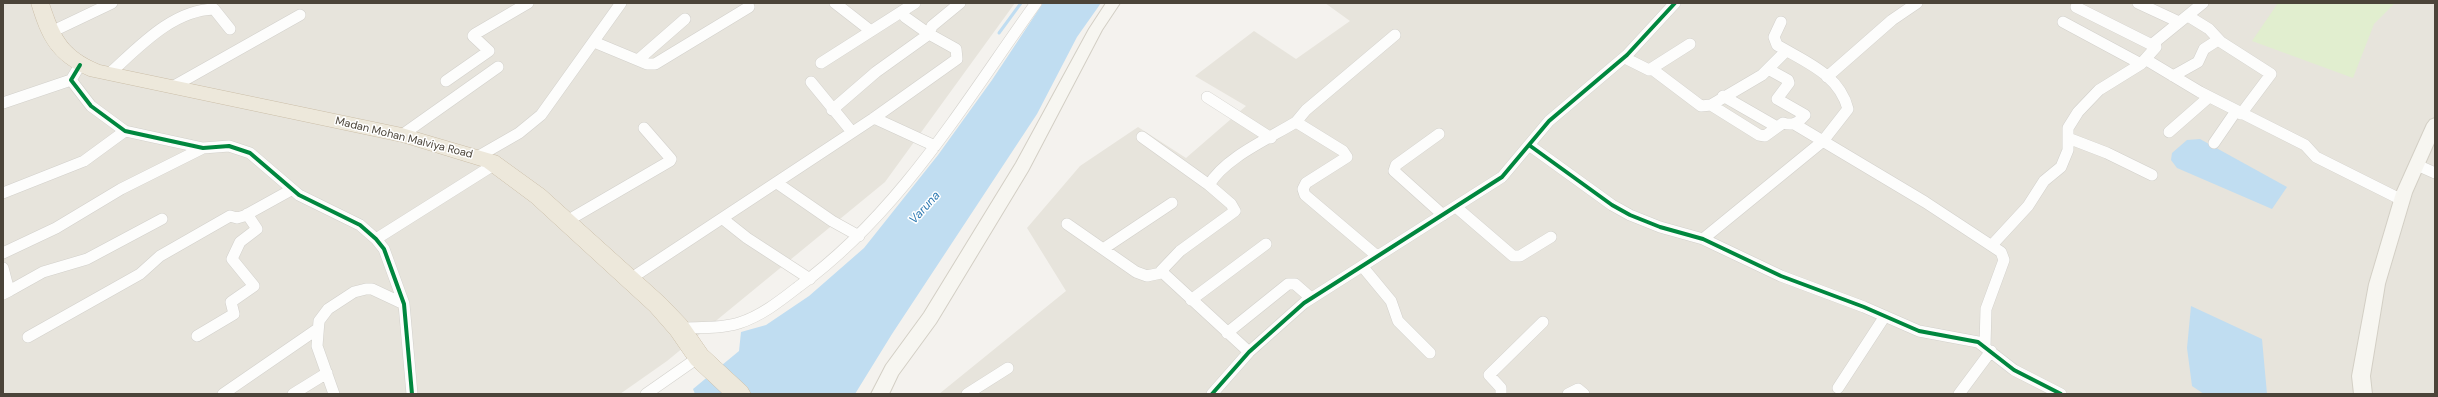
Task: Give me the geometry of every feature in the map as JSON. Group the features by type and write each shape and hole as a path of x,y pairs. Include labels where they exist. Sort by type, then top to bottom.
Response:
{"highway":[{"name":"Madan Mohan Malviya Road","path":"40,3 49,33 76,72 110,74 174,86 402,135 487,160 538,196 630,279 658,305 679,328 699,357 739,394"}],"street":[{"path":"49,33 112,3"},
{"path":"446,81 489,51 473,36 475,34 528,3"},
{"path":"376,239 487,160 529,127 541,115 621,3"},
{"path":"835,3 870,31"},
{"path":"821,63 915,3"},
{"path":"832,110 880,68 928,34 932,26 960,3"},
{"path":"679,328 733,325 767,309 810,280 859,236 890,202 936,146 1036,3"},
{"path":"880,394 892,370 930,318 1022,167 1096,29 1113,3"},
{"path":"1827,77 1888,24 1917,3"},
{"path":"2138,3 2209,29 2218,40 2271,74 2214,142"},
{"path":"1992,245 2028,206 2044,181 2061,167 2068,150 2068,128 2072,119 2089,99 2099,90 2143,61 2156,47 2155,42 2204,3"},
{"path":"1212,394 1249,352 1311,298 1502,177 1549,122 1624,58 1673,4"},
{"path":"594,42 647,64 655,64 749,7"},
{"path":"2076,7 2156,47"},
{"path":"110,74 158,31 200,10 214,9 230,29"},
{"path":"174,86 300,15"},
{"path":"630,279 874,118 957,59 958,54 956,50 928,34 905,17"},
{"path":"638,60 685,19"},
{"path":"1703,239 1737,209 1823,141 1848,109 1843,95 1827,77 1786,51 1774,41 1781,22"},
{"path":"2063,22 2174,76 2209,97 2305,146 2316,157 2402,200"},
{"path":"1209,185 1211,179 1227,165 1296,122 1306,110 1395,35"},
{"path":"2174,76 2198,62 2204,49 2218,40"},
{"path":"1624,58 1646,70 1652,68 1690,44"},
{"path":"1652,68 1701,106 1706,107 1762,75 1786,51"},
{"path":"402,135 498,67"},
{"path":"1768,69 1788,80 1789,83 1777,99 1805,116 1796,125"},
{"path":"3,103 76,72 91,106 125,131 202,148 229,146 250,153 270,168 291,190 360,225 376,239 384,249 404,304 412,394"},
{"path":"811,82 832,110 852,132"},
{"path":"1207,96 1271,138"},
{"path":"1723,96 1777,127"},
{"path":"2169,132 2209,97"},
{"path":"1711,105 1759,135 1765,136 1783,123 1792,126 1796,125 1992,245 2001,252 2004,260 1986,310 1988,348 1958,394"},
{"path":"874,118 936,146"},
{"path":"1296,122 1343,151 1346,157 1306,183 1303,189 1305,195 1377,256"},
{"path":"567,221 670,162 671,158 644,128"},
{"path":"3,193 84,161 96,154 125,131"},
{"path":"2363,394 2361,376 2377,284 2402,200 2434,131"},
{"path":"1439,134 1396,165 1394,171 1443,215"},
{"path":"1142,137 1209,185 1234,206 1235,211 1180,251 1163,268 1161,273"},
{"path":"2068,138 2107,153 2152,175"},
{"path":"1529,145 1612,205 1630,215 1660,227 1703,239 1781,276 1886,316 1919,331 1978,342 1988,348 2014,370 2061,394"},
{"path":"3,253 56,228 121,189 202,148"},
{"path":"2417,165 2435,173"},
{"path":"777,183 832,221 859,236"},
{"path":"28,337 140,274 160,256 194,236 230,216 241,218 291,190"},
{"path":"1103,249 1172,203"},
{"path":"1456,207 1513,256 1520,256 1551,237"},
{"path":"197,336 234,314 235,312 231,302 254,286 232,259 240,242 257,229 247,214"},
{"path":"723,219 747,238 810,280"},
{"path":"3,268 6,293 43,272 87,258 162,220"},
{"path":"1067,224 1143,275 1161,273 1249,352"},
{"path":"1191,300 1266,244"},
{"path":"1362,266 1391,301 1398,321 1430,354"},
{"path":"1227,333 1288,284 1295,284 1311,298"},
{"path":"334,394 317,346 316,330 319,321 328,309 354,292 372,289 404,304"},
{"path":"1838,388 1853,362 1886,316"},
{"path":"1501,394 1501,388 1489,375 1543,322"},
{"path":"223,394 316,330"},
{"path":"646,394 699,357"},
{"path":"967,394 1008,368"},
{"path":"293,394 326,373"},
{"path":"1568,394 1578,389 1584,394"}],"shaded area":[{"path":"3,3 1015,3 885,182 667,361 620,394 3,394"},
{"path":"1325,3 2435,3 2435,394 939,394 1066,291 1027,228 1080,166 1138,127 1186,158 1246,106 1195,76 1254,31 1296,59 1350,21"}],"green space":[{"path":"2278,3 2395,3 2374,24 2353,78 2252,41"}],"water":[{"name":"Varuna","path":"1043,3 1101,3 1077,37 1037,114 892,334 855,394 695,394 693,389 739,351 741,332 766,325 809,296 864,248 938,155 992,80"},
{"path":"2200,139 2287,187 2272,209 2177,168 2171,160 2172,153 2187,140"},
{"path":"2191,306 2262,339 2267,394 2204,394 2192,386 2187,348"}],"waterway":[{"path":"999,33 1021,3"}],"cycle path":[{"path":"1212,394 1249,352 1304,303 1502,177 1549,121 1627,55 1675,3"},
{"path":"80,65 71,80 91,106 125,131 203,148 229,146 250,153 270,168 299,195 360,225 376,239 384,249 404,304 412,394"},
{"path":"1529,145 1612,205 1630,215 1660,227 1703,239 1781,276 1864,307 1919,331 1978,342 2014,370 2061,394"}]}
